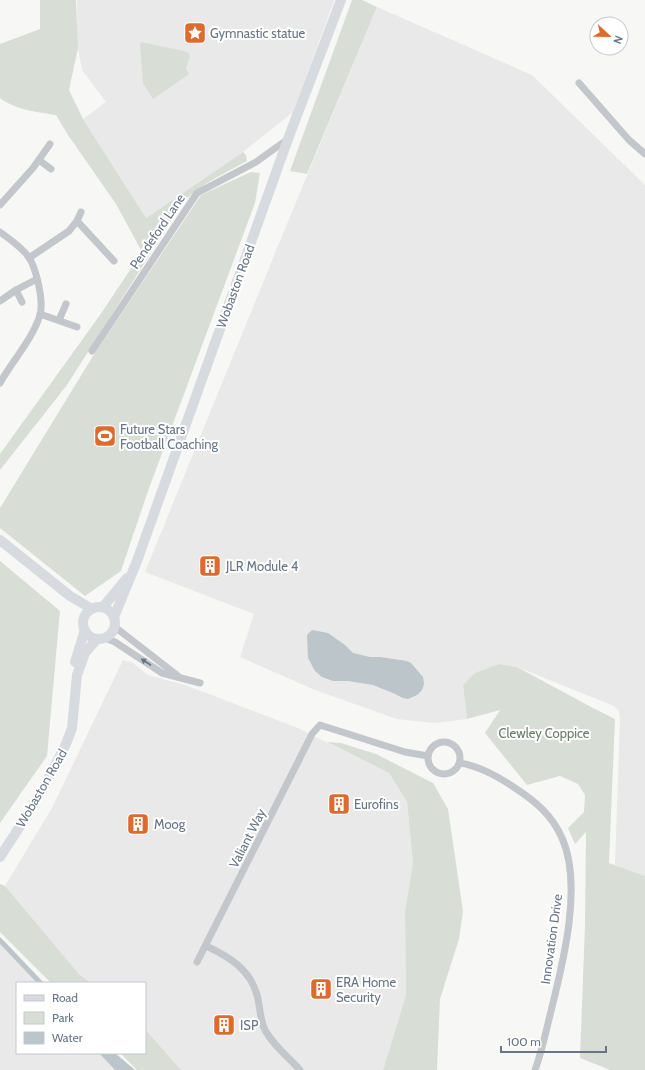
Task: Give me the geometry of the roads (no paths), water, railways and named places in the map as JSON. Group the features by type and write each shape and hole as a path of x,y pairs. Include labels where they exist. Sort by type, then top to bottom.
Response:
{"street":[{"name":"Wobaston Road","path":"114,622 288,139 341,0"},
{"path":"579,83 629,140 645,154"},
{"name":"Pendeford Lane","path":"92,351 197,193 256,162 288,139"},
{"path":"0,205 39,160 50,144"},
{"path":"39,160 51,169"},
{"path":"29,258 69,231 77,221 81,212"},
{"path":"77,221 114,261"},
{"path":"0,232 19,246 29,258 37,279 41,297 40,314 33,331 20,354 0,383"},
{"path":"0,301 16,290 37,279"},
{"path":"16,290 22,302"},
{"path":"59,320 66,304"},
{"path":"40,314 77,327"},
{"path":"0,540 70,596 92,609"},
{"name":"Wobaston Road","path":"103,607 132,574"},
{"path":"70,596 84,617"},
{"path":"181,678 114,622 110,611 103,607 95,607 84,617 83,623 85,630 90,637 115,642 162,673 181,678 200,683"},
{"path":"101,639 112,633 114,622"},
{"name":"Wobaston Road","path":"74,715 72,672 85,630"},
{"name":"Wobaston Road","path":"0,857 57,764 72,728 77,675 85,653 101,639"},
{"name":"Valiant Way","path":"197,962 312,734 320,725 405,752 428,756"},
{"path":"448,742 454,745 458,750 460,763 457,769 451,773 438,773 432,769 428,756 431,749 436,744 448,742"},
{"name":"Innovation Drive","path":"460,763 468,764 489,773 529,797 552,820 562,839 566,851 571,882 568,924 560,976 541,1054 535,1070"},
{"path":"206,946 224,954 245,971 253,983 257,994 261,1019 265,1029 300,1070"},
{"name":"Innovation Drive","path":"541,1054 541,1070"}],"water":[{"path":"312,630 328,633 345,645 353,653 370,657 407,661 411,663 423,677 424,684 422,690 417,695 408,699 373,685 348,681 333,681 322,677 315,671 308,658 307,635"},
{"path":"0,937 43,982 36,982 0,944"},
{"path":"100,1054 116,1054 135,1070 115,1070"}],"place":[{"name":"Gymnastic statue","path":"195,33"},
{"name":"Future Stars Football Coaching","path":"105,436"},
{"name":"JLR Module 4","path":"210,566"},
{"name":"Eurofins","path":"339,804"},
{"name":"Moog","path":"138,824"},
{"name":"ERA Home Security","path":"321,989"},
{"name":"ISP","path":"224,1025"}],"park label":[{"name":"Clewley Coppice","path":"544,733"}]}
